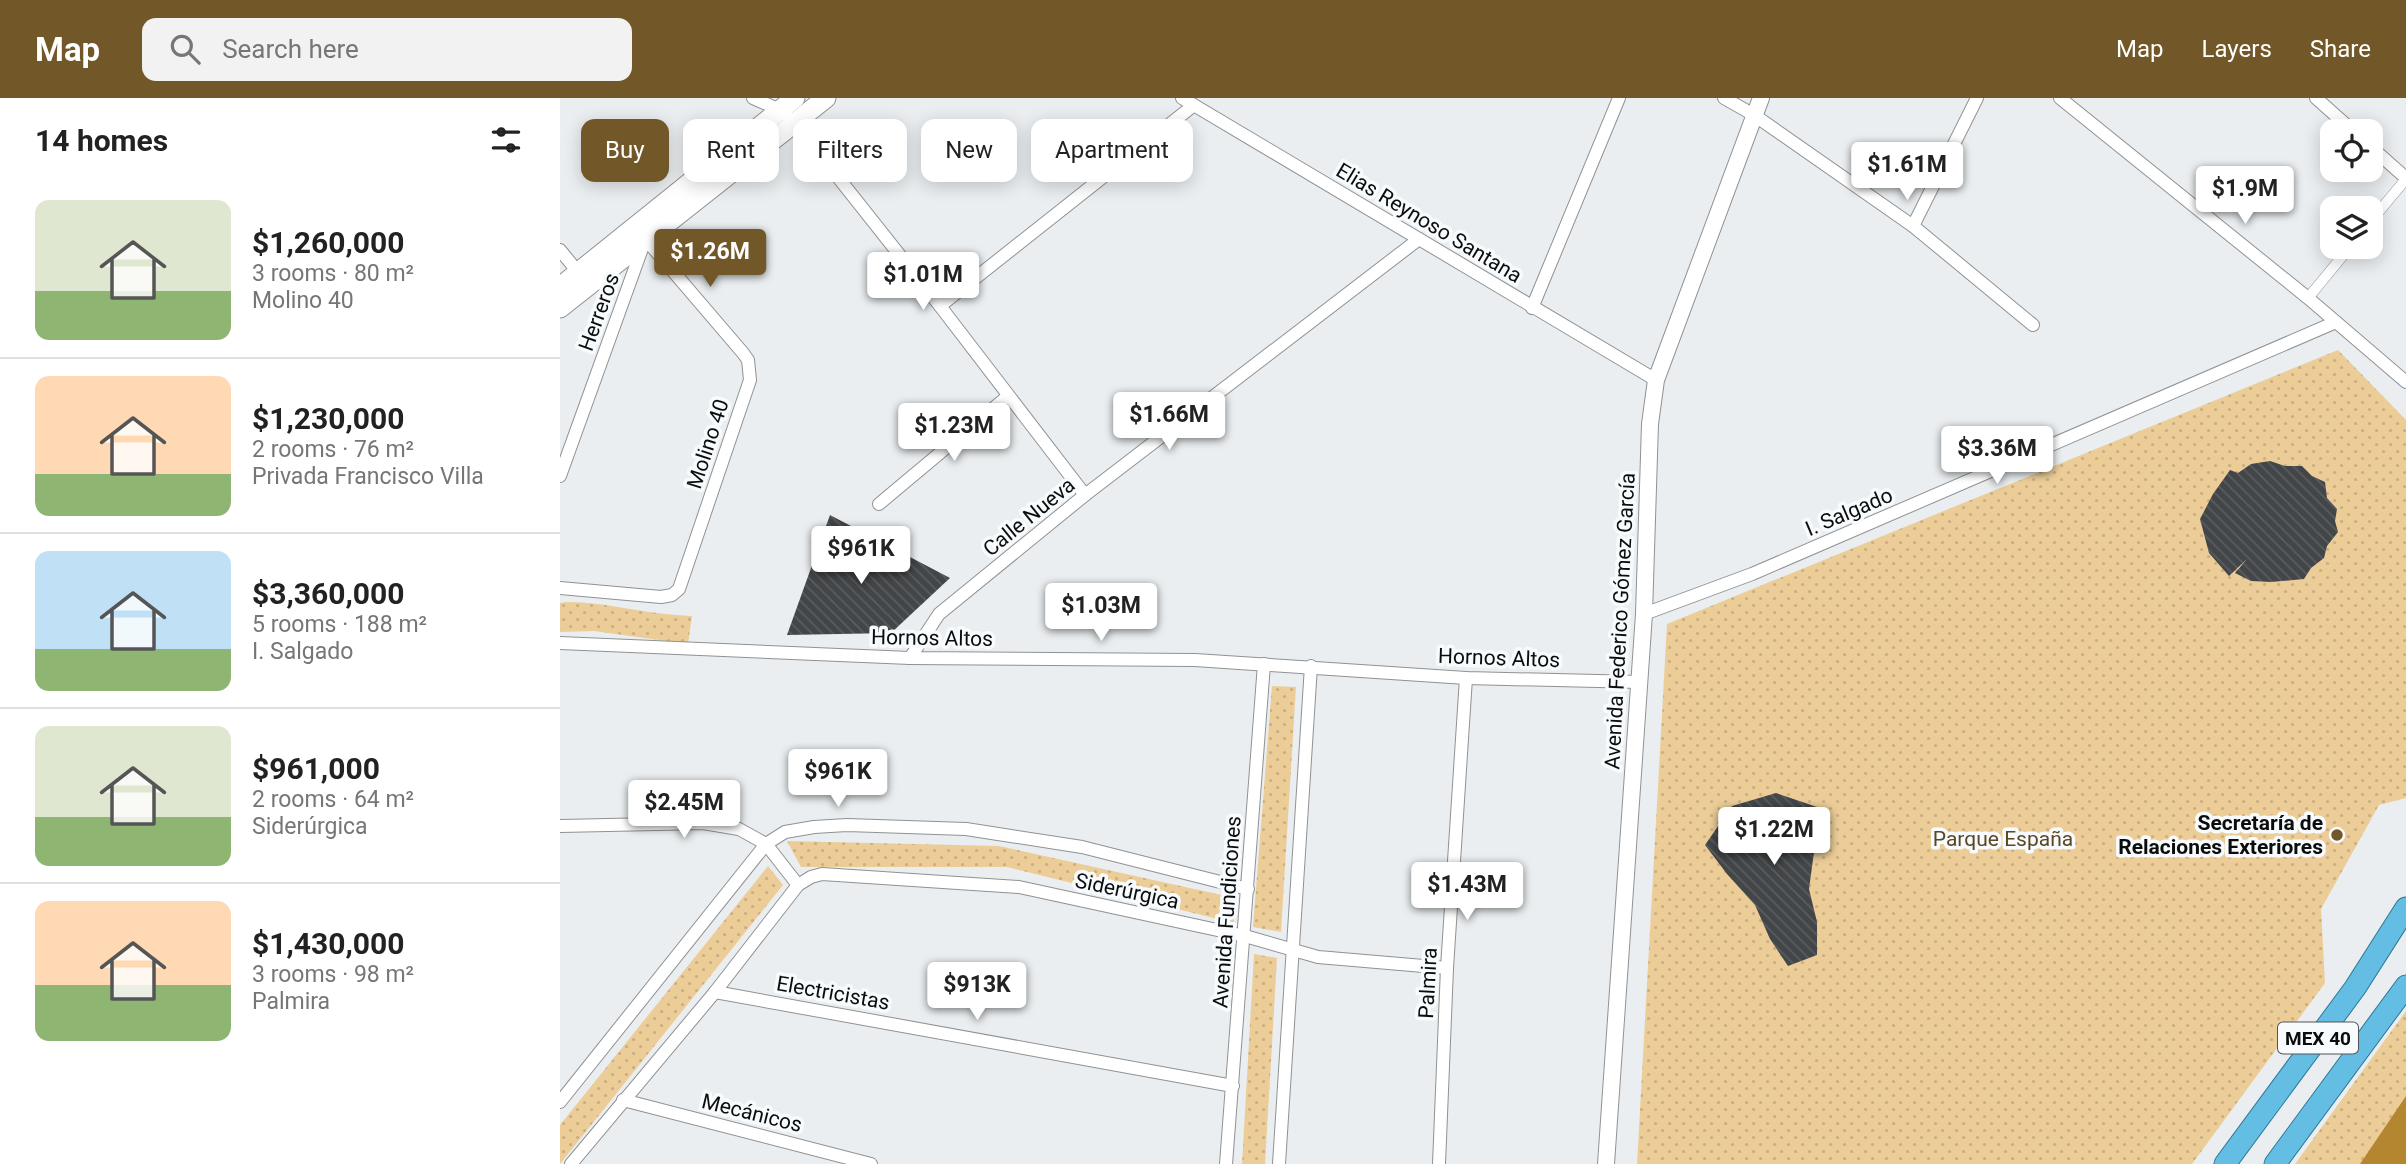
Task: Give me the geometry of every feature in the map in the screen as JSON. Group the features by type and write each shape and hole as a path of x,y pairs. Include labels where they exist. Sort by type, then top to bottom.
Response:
{"highway":[{"name":"MEX 40","path":"2225,1164 2355,988 2406,908"},
{"name":"MEX 40","path":"2275,1164 2406,986"}],"main road":[{"path":"560,308 584,279 790,110 826,98"},
{"path":"560,287 584,279"}],"street":[{"path":"753,98 790,110 1085,495"},
{"name":"Elias Reynoso Santana","path":"1182,98 1656,380"},
{"path":"1532,307 1619,98"},
{"path":"1724,98 1913,226 2034,324"},
{"name":"Avenida Federico Gómez García","path":"1606,1164 1640,682 1650,425 1656,380 1761,98"},
{"path":"1913,226 1976,98"},
{"path":"2060,98 2308,298 2406,382"},
{"path":"2316,98 2340,119"},
{"path":"940,306 1194,105"},
{"path":"2383,158 2406,178 2383,206"},
{"name":"Herreros","path":"560,477 641,233"},
{"name":"Molino 40","path":"560,589 661,597 672,595 679,589 750,380 750,369 743,353 641,233"},
{"name":"Calle Nueva","path":"910,658 939,614 1085,495 1419,240"},
{"path":"560,250 584,279"},
{"path":"2308,298 2340,259"},
{"name":"I. Salgado","path":"1644,614 1752,574 2336,322"},
{"path":"878,505 1008,396"},
{"name":"Hornos Altos","path":"560,643 910,658 1195,660 1466,678 1640,682"},
{"name":"Avenida Fundiciones","path":"1226,1164 1264,664"},
{"path":"1279,1164 1311,666"},
{"name":"Palmira","path":"1439,1164 1447,968 1466,678"},
{"path":"560,826 703,823 739,829 766,844 798,885 715,992 571,1164"},
{"name":"Siderúrgica","path":"560,1102 766,844 785,832 847,825 966,829 1016,835 1082,847 1248,889"},
{"name":"Siderúrgica","path":"798,885 811,877 835,873 1019,887 1245,936 1318,957 1447,968"},
{"name":"Electricistas","path":"715,992 1233,1086"},
{"name":"Mecánicos","path":"623,1100 871,1164"}],"green space":[{"name":"Parque España","path":"2338,350 2406,420 2406,798 2379,805 2321,909 2325,983 2192,1164 1637,1164 1667,624"},
{"path":"560,603 692,616 688,644 594,631 560,632"},
{"path":"1272,686 1296,687 1281,932 1253,927"},
{"path":"787,841 999,846 1235,898 1234,923 1007,867 801,867"},
{"path":"768,866 783,885 560,1164 560,1125"},
{"path":"1254,954 1277,958 1265,1164 1242,1164"},
{"path":"2406,1011 2406,1164 2295,1164"}],"shaded area":[{"path":"2406,1096 2406,1164 2360,1164"}],"building":[{"path":"2270,461 2285,466 2302,466 2312,476 2325,482 2327,498 2337,509 2335,521 2338,532 2327,546 2324,558 2311,568 2304,579 2251,581 2235,573 2247,559 2229,576 2209,553 2200,519 2213,494 2230,470 2238,473 2251,464"},
{"path":"830,515 950,578 891,633 787,635"},
{"path":"1776,793 1820,808 1809,889 1817,922 1817,955 1788,966 1770,939 1755,905 1705,845 1732,806"}],"place":[{"name":"Secretaría de Relaciones Exteriores","path":"2337,835"}]}
